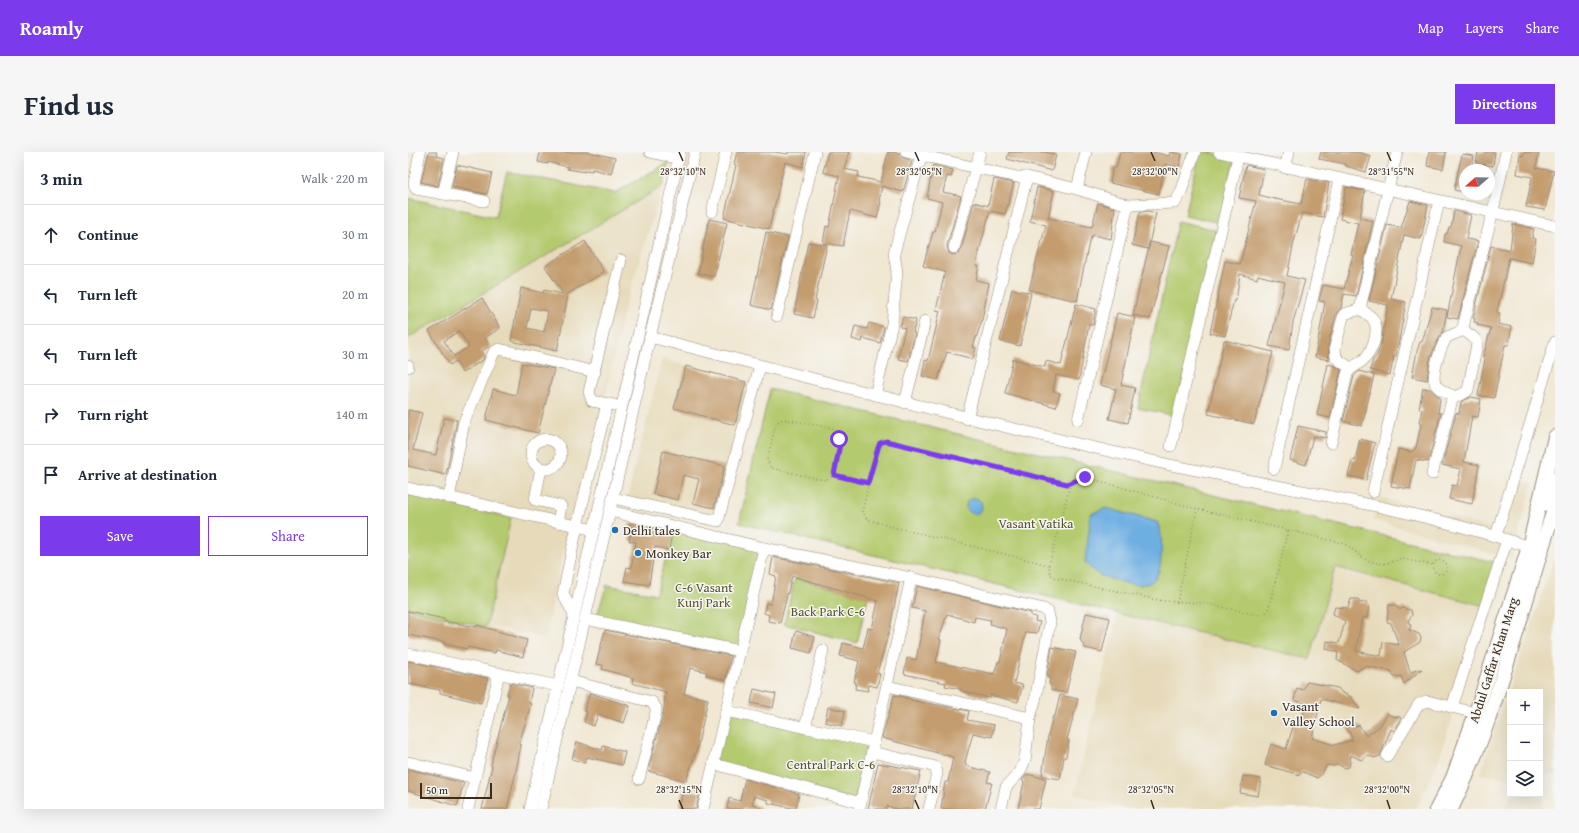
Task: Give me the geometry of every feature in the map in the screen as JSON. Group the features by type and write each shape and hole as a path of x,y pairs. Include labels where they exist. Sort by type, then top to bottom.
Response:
{"main road":[{"name":"Abdul Gaffar Khan Marg","path":"1437,809 1453,778 1476,713 1529,547 1555,436"},
{"path":"1553,513 1550,499 1555,480"},
{"name":"Abdul Gaffar Khan Marg","path":"1451,809 1468,773 1489,717 1553,513"}],"street":[{"path":"420,152 414,187 418,190 484,201"},
{"path":"443,194 453,152"},
{"path":"530,809 679,155 650,152"},
{"path":"541,809 650,337 695,152"},
{"path":"712,212 726,152"},
{"path":"777,316 815,152"},
{"path":"906,152 1017,177 1027,177 1077,189 1128,204 1175,203 1181,192 1194,152"},
{"path":"954,248 980,152"},
{"path":"1077,189 1086,152"},
{"path":"1218,152 1339,180 1493,211 1555,226"},
{"path":"1286,168 1289,152"},
{"path":"1361,309 1387,189 1397,152"},
{"path":"1464,330 1506,152"},
{"path":"875,395 892,324 897,272 894,253 921,156"},
{"path":"1171,446 1238,157"},
{"path":"967,418 1027,177"},
{"path":"1274,469 1339,180"},
{"path":"1372,492 1440,201"},
{"path":"1078,420 1128,204"},
{"path":"621,260 589,392 590,399 622,407"},
{"path":"1332,443 1347,374 1350,368 1366,357 1376,331 1374,320 1361,309"},
{"path":"1350,368 1336,358 1335,347 1344,314 1361,309"},
{"path":"905,403 925,321"},
{"path":"1432,474 1452,400 1455,397 1465,394 1468,390 1477,344 1476,339 1464,330"},
{"path":"1455,397 1438,388 1435,383 1434,376 1444,340 1449,335 1464,330"},
{"path":"650,337 967,418 1168,464 1367,505 1502,538 1529,547"},
{"path":"1452,707 1502,538 1555,342"},
{"path":"450,498 464,422 494,352 499,349 595,372"},
{"path":"613,498 718,521 760,366"},
{"path":"574,615 563,594 577,526 607,404"},
{"path":"541,468 535,500 561,506 558,522"},
{"path":"408,488 594,530"},
{"path":"610,512 764,548 911,578 1040,607 1048,612 1050,622 1039,681 1030,718 1025,760 1020,772 1006,787 1001,809"},
{"path":"703,809 764,548"},
{"path":"714,764 860,806 911,578"},
{"path":"585,619 740,651"},
{"path":"805,728 823,650"},
{"path":"408,654 558,686"},
{"path":"468,809 499,673"},
{"path":"571,681 652,702 654,704 656,712 638,780"},
{"path":"887,686 1030,718"},
{"path":"1387,756 1416,709 1423,702 1427,701 1476,713"},
{"path":"726,711 805,728 873,747 932,766 936,768 937,772 929,809"},
{"path":"408,762 475,778"}],"path":[{"path":"834,475 840,444 839,439 832,428 783,419 776,424 767,460 771,468 819,480 826,480 834,475 868,483"},
{"path":"1049,565 889,526 867,519 862,512 868,483 880,443 886,441 1067,484 1085,477 1197,509 1346,544 1353,548 1364,559 1372,562 1383,564 1402,559 1433,565"},
{"path":"1071,482 1049,565 1050,574 1056,578 1177,602 1203,603 1258,615 1266,613 1288,530"},
{"path":"1177,602 1197,509"},
{"path":"1440,559 1444,561 1447,568 1443,574 1438,574 1433,570 1433,565 1435,561 1440,559"}],"shaded area":[{"path":"663,186 623,312 603,411 560,567 545,638 408,610 408,338"},
{"path":"662,359 750,382 715,521 627,498"},
{"path":"1519,480 1533,483 1512,559 1373,520 1380,497 1504,532"},
{"path":"1555,557 1555,773 1544,776 1543,809 1503,809 1511,797 1543,797 1543,689 1509,689"},
{"name":"Vasant Valley School","path":"1335,567 1489,607 1436,767 1416,809 1127,809 1075,794 1117,613 1310,659"},
{"path":"1507,696 1507,778 1480,774"}],"green space":[{"path":"1200,152 1209,152 1235,158 1220,223 1185,215"},
{"path":"669,162 663,186 408,338 408,198 495,217 507,172 615,193"},
{"path":"1178,221 1216,230 1176,416 1138,408"},
{"name":"Vasant Vatika","path":"770,389 1502,564 1489,607 1335,567 1310,659 739,523"},
{"path":"408,494 511,518 486,627 408,609"},
{"name":"C-6 Vasant Kunj Park","path":"674,527 760,547 740,651 595,621 607,585 656,594"},
{"name":"Back Park C-6","path":"795,578 868,597 857,643 784,624"},
{"name":"Central Park C-6","path":"726,711 868,742 855,800 714,764"}],"water":[{"path":"971,498 977,498 982,503 980,512 977,514 971,514 966,509 966,503"},
{"path":"1106,508 1157,522 1160,530 1162,546 1160,565 1155,579 1150,583 1136,585 1107,578 1096,573 1085,562 1091,514"}],"building":[{"path":"429,152 437,152 436,156 444,158 438,186 421,182"},
{"path":"540,152 589,152 615,158 611,174 592,169 592,171 585,170 585,172 567,169 568,167 548,162 548,164 538,162"},
{"path":"737,152 774,152 788,154 788,152 806,152 803,167 785,162 769,229 724,218 736,165 734,164"},
{"path":"828,152 849,152 844,169 859,172 858,177 881,182 888,152 899,153 902,157 912,161 903,192 882,186 879,201 881,201 877,218 850,211 843,246 823,243 826,226 829,227 839,176 823,172"},
{"path":"1009,152 1045,152 1056,155 1052,171 1007,159"},
{"path":"1120,152 1153,152 1169,156 1170,152 1182,154 1179,167 1165,164 1159,194 1110,183 1113,167 1116,168"},
{"path":"1321,152 1357,152 1371,156 1366,172 1346,166 1346,164 1319,159"},
{"path":"1429,152 1446,152 1443,169 1427,166"},
{"path":"1478,152 1495,152 1493,164 1476,163"},
{"path":"1524,152 1539,152 1536,168 1554,171 1545,210 1526,207 1532,177 1517,174 1520,155 1523,156"},
{"path":"1462,154 1474,156 1472,164 1460,164"},
{"path":"457,165 492,173 487,194 452,187"},
{"path":"933,165 953,170 951,177 947,176 943,192 961,196 947,246 949,253 953,255 959,253 961,250 974,202 988,206 994,179 1014,183 1005,214 990,211 980,248 976,266 979,266 976,280 989,283 982,320 973,347 976,348 973,359 947,352 938,380 922,376 925,360 928,361 940,311 936,310 945,272 923,266 933,232 935,232 942,202 927,198"},
{"path":"1246,165 1264,169 1259,195 1275,199 1301,204 1307,179 1329,183 1323,217 1302,213 1294,242 1287,276 1305,280 1293,322 1289,350 1269,346 1285,282 1258,275 1257,279 1240,274 1236,300 1234,300 1225,336 1210,333 1225,261 1240,264 1256,201 1239,198"},
{"path":"1459,168 1459,191 1454,190"},
{"path":"1037,187 1054,191 1048,218 1092,227 1098,203 1115,208 1111,239 1092,235 1089,242 1077,301 1029,290 1046,225 1030,221"},
{"path":"1346,187 1365,191 1360,218 1373,221 1356,296 1344,294 1341,308 1337,312 1328,345 1329,360 1315,357 1325,302 1319,301 1323,285 1344,289 1353,255 1351,255 1358,223 1340,219"},
{"path":"1410,201 1428,205 1421,239 1404,235 1391,299 1406,302 1396,357 1394,356 1390,375 1370,370 1381,344 1388,305 1369,301 1387,225 1401,228"},
{"path":"1148,211 1156,213 1148,249 1132,245 1140,212"},
{"path":"1454,211 1471,215 1466,239 1478,241 1458,319 1447,317 1461,246 1444,242 1445,234 1447,234 1449,227 1451,227"},
{"path":"709,219 727,223 714,277 698,273"},
{"path":"1513,224 1534,229 1532,238 1536,239 1532,263 1509,258 1497,312 1500,313 1498,324 1512,327 1508,345 1505,345 1494,398 1478,395 1485,358 1483,357 1491,328 1477,325 1478,323 1474,322 1475,319 1473,318 1491,246 1510,250"},
{"path":"766,232 788,237 771,310 751,305"},
{"path":"585,241 604,272 566,295 568,295 557,351 511,341 521,288 543,293 544,290 563,294 545,266","holes":["531,308 548,311 544,332 527,328"]},
{"path":"808,242 827,245 815,300 817,301 813,318 794,314"},
{"path":"1150,242 1169,246 1150,319 1133,315"},
{"path":"1012,289 1031,293 1020,346 1000,341"},
{"path":"482,298 500,328 485,338 490,346 481,351 484,357 483,360 462,373 456,361 450,365 429,331","holes":["459,331 469,347 454,356 444,341"]},
{"path":"1076,304 1096,309 1093,325 1089,324 1079,380 1056,375 1053,391 1060,393 1056,407 1005,393 1013,359 1045,367 1046,361 1061,365"},
{"path":"1432,307 1447,310 1443,332 1430,359 1427,380 1412,377 1417,351 1420,342 1422,342"},
{"path":"1117,313 1135,317 1121,385 1135,388 1128,423 1109,419 1116,389 1100,385"},
{"path":"903,317 916,320 913,333 915,333 908,361 898,359 905,328 900,327"},
{"path":"869,323 884,327 880,343 863,338 862,342 852,339 855,326 867,329"},
{"path":"1224,340 1273,352 1254,424 1208,414"},
{"path":"522,363 554,369 538,433 486,420 493,389 516,395"},
{"path":"1328,364 1341,370 1330,418 1317,415"},
{"path":"686,366 746,382 735,425 674,408"},
{"path":"1359,371 1374,375 1362,426 1343,421 1354,376"},
{"path":"1423,388 1430,389 1440,398 1438,413 1441,413 1428,462 1416,460 1410,489 1391,486 1398,449 1412,452 1416,448 1421,424 1419,423 1422,409 1419,408"},
{"path":"1471,397 1481,399 1478,417 1472,416 1464,462 1479,465 1472,504 1449,499 1452,485 1457,486 1461,469 1442,465 1456,413 1459,414 1461,402"},
{"path":"408,410 422,413 413,450 436,455 444,418 457,420 446,475 408,466"},
{"path":"1298,426 1326,432 1325,438 1313,436 1306,465 1290,460"},
{"path":"1360,439 1375,443 1366,480 1348,476 1352,460 1355,461"},
{"path":"663,451 725,466 714,508 693,503 699,479 683,475 678,500 653,494"},
{"path":"630,523 672,533 669,550 655,547 649,585 624,581 627,567 631,568 636,542 629,541 632,528 629,527"},
{"path":"773,557 899,583 890,628 877,673 880,674 877,687 869,685 868,691 855,689 856,682 854,682 859,661 840,656 843,643 863,648 868,628 872,629 878,601 792,576 780,623 768,621 769,615 764,613 766,603 771,604 776,576 770,574"},
{"path":"917,586 1031,613 1031,616 1036,617 1035,621 1040,622 1037,633 1026,632 1014,683 1023,685 1018,702 990,695 990,698 961,691 961,689 945,686 946,683 904,674 907,658 916,660 925,611 912,608","holes":["947,614 974,622 975,617 991,620 990,624 1007,629 1000,662 998,662 994,674 936,662 941,640 939,639"]},
{"path":"1351,599 1358,599 1360,603 1367,602 1369,606 1367,618 1362,617 1356,651 1381,656 1383,642 1399,645 1391,623 1387,622 1389,605 1395,605 1400,610 1402,608 1411,610 1412,615 1408,621 1411,626 1409,630 1419,634 1421,638 1420,642 1404,652 1410,672 1422,669 1404,684 1401,676 1394,677 1391,671 1365,666 1357,671 1337,660 1338,652 1326,649 1327,641 1339,643 1345,621 1333,614 1335,607 1348,608"},
{"path":"408,611 444,619 444,621 477,627 477,625 527,640 523,657 496,650 495,653 468,647 467,649 444,644 444,642 408,635"},
{"path":"1086,613 1110,618 1102,652 1085,648 1080,639"},
{"path":"605,630 731,656 725,680 706,675 707,672 690,668 684,694 708,699 697,749 686,781 648,771 663,714 666,692 632,683 633,678 602,669 603,665 596,664"},
{"path":"796,631 815,637 811,653 792,648"},
{"path":"1052,647 1076,652 1066,693 1051,690 1051,685 1049,684 1050,678 1047,677"},
{"path":"408,661 488,678 481,703 440,693 440,690 408,684"},
{"path":"1307,682 1338,688 1341,692 1351,697 1360,709 1321,699 1312,738 1334,745 1353,740 1346,726 1354,727 1359,725 1366,736 1380,726 1388,713 1391,716 1400,717 1401,720 1394,731 1391,729 1380,756 1374,758 1368,755 1361,760 1351,755 1349,767 1345,768 1337,764 1334,766 1327,765 1321,775 1317,778 1301,771 1300,775 1265,765 1271,744 1286,749 1294,724 1300,726 1306,704 1294,700 1297,688 1303,690"},
{"path":"510,683 532,688 529,703 531,704 519,744 521,745 507,809 482,809 492,766 493,755 509,695 507,695"},
{"path":"754,689 776,694 773,708 751,703"},
{"path":"590,693 630,706 624,723 598,714 594,726 584,722 587,712 584,711"},
{"path":"894,695 911,700 969,711 967,720 994,725 992,737 973,733 965,762 966,766 990,772 987,782 992,783 985,809 941,809 945,782 948,782 953,757 882,738"},
{"path":"1060,695 1078,699 1067,740 1069,740 1066,757 1064,757 1060,779 1042,776 1048,736"},
{"path":"828,707 845,711 842,726 825,722"},
{"path":"577,742 602,750 603,746 625,752 622,765 587,757 585,763 572,759"},
{"path":"878,763 921,771 912,809 896,809 887,806 887,809 868,809"},
{"path":"408,769 464,783 457,806 408,791"},
{"path":"1027,774 1046,779 1039,809 1018,809 1024,782 1022,780"},
{"path":"1243,776 1261,779 1258,796 1240,793"},
{"path":"745,779 799,794 796,809 768,803 768,800 754,796 752,804 760,807 760,809 727,809 729,798 740,801"},
{"path":"683,789 700,792 696,809 679,809"}],"place":[{"name":"Delhi tales","path":"615,530"},
{"name":"Monkey Bar","path":"638,553"},
{"name":"Vasant Valley School","path":"1274,713"}],"route":[{"path":"839,439 840,444 834,475 868,483 880,443 886,441 1067,484 1085,477"}]}
